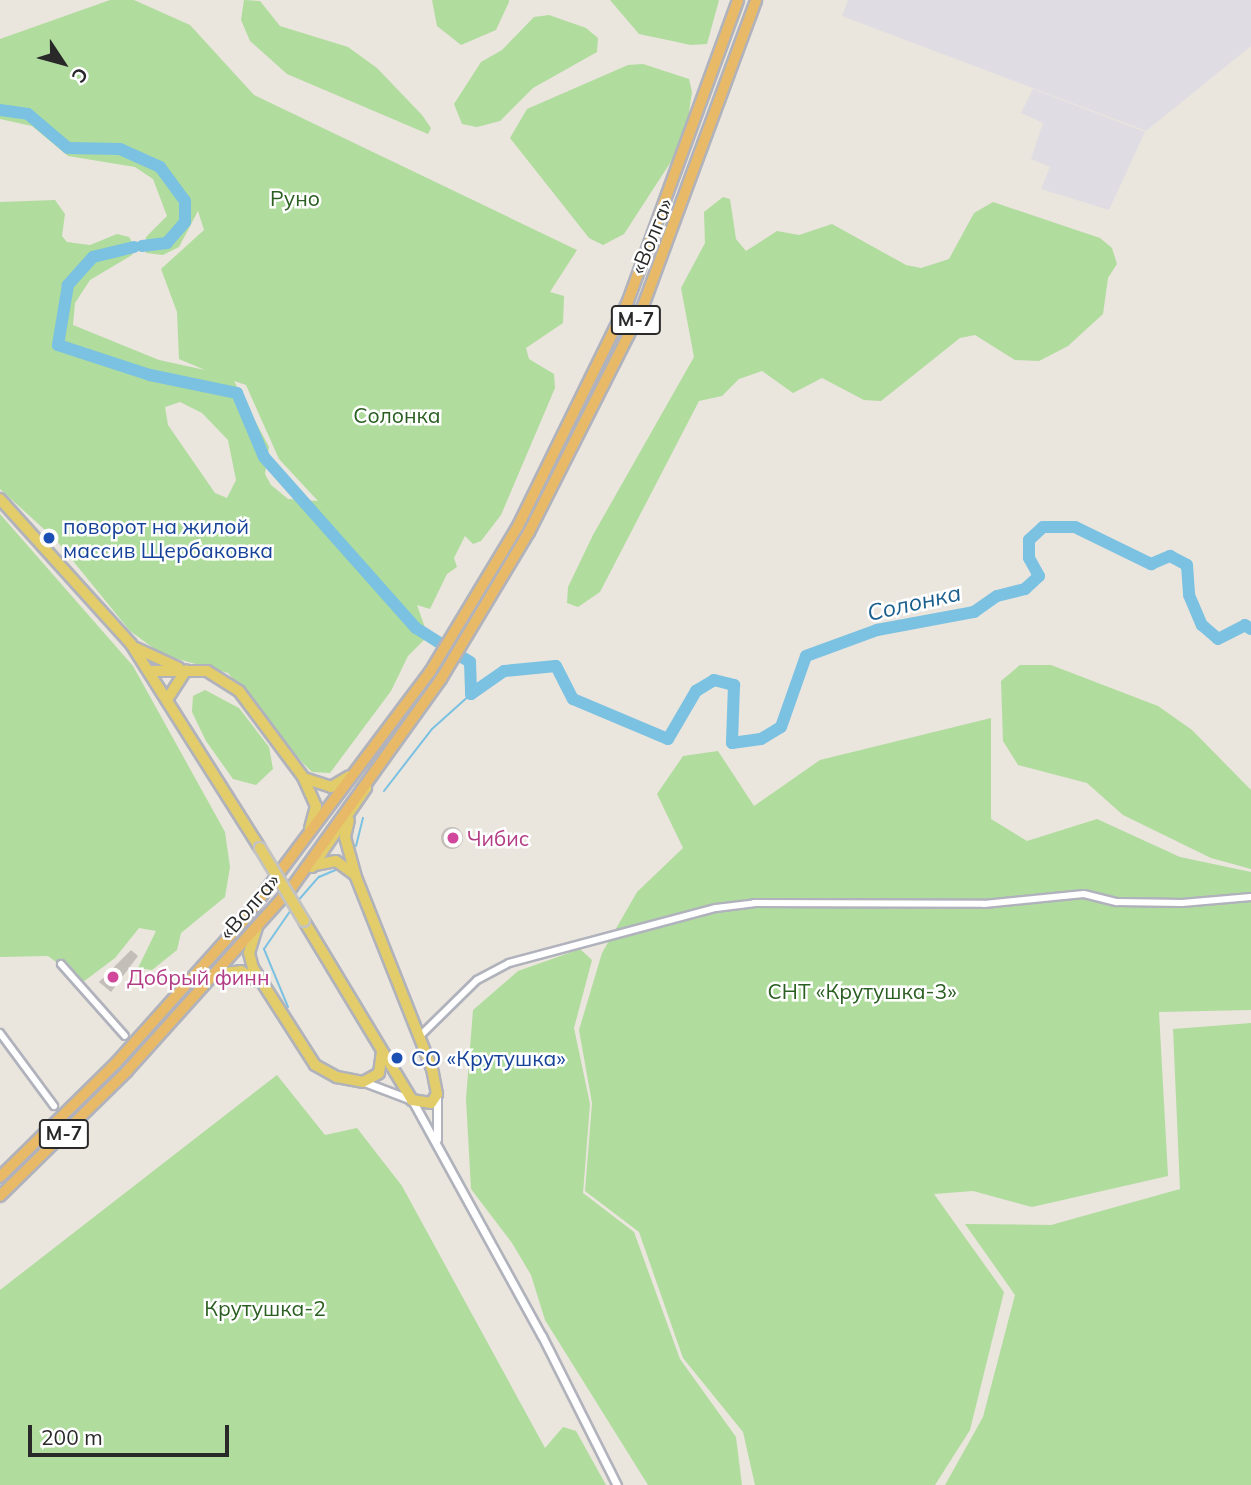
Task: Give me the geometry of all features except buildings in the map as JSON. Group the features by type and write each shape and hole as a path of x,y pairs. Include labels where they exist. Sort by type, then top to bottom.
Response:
{"highway":[{"name":"«Волга»","path":"0,1177 134,1044 290,862 430,672 524,514 628,301 738,0"},
{"name":"«Волга»","path":"0,1196 127,1071 258,926 303,873 442,679 477,623 591,417 643,306 756,0"}],"main road":[{"path":"0,499 131,644 150,671 412,1100 425,1105 436,1094 420,1036 356,877 345,837 349,820"},
{"path":"131,644 155,660 186,670"},
{"path":"167,698 186,670"},
{"path":"150,671 186,670 215,674 232,685 303,777 316,786 334,786 375,748"},
{"path":"290,862 315,817 303,777"},
{"path":"303,873 312,867 349,820 366,788"},
{"path":"312,867 336,861 356,877"},
{"path":"258,926 249,953 260,983 315,1065 337,1077 363,1082 379,1073 382,1050"},
{"path":"214,974 241,971 260,983"}],"street":[{"path":"420,1036 477,980 509,963 716,908 754,903 984,904 1084,894 1117,902 1182,903 1251,897"},
{"path":"61,964 125,1036"},
{"path":"0,1033 54,1106"},
{"path":"363,1082 412,1100 438,1144 617,1485"},
{"path":"436,1094 438,1144"}],"shaded area":[{"path":"848,0 1251,0 1251,46 1146,131 842,16"},
{"path":"1033,89 1145,132 1109,210 1041,189 1050,167 1031,159 1043,123 1021,113"}],"green space":[{"name":"Руно","path":"110,0 134,0 190,25 254,95 577,250 550,292 564,296 563,323 526,348 529,359 554,374 555,388 501,515 481,541 473,544 465,536 454,558 457,567 447,574 430,609 417,605 428,636 408,656 391,691 330,773 312,772 228,673 163,655 130,631 56,540 0,489 0,202 55,200 65,214 62,236 67,242 90,245 117,234 129,237 135,247 132,255 90,280 75,303 73,325 159,360 205,370 179,359 177,312 161,269 204,230 198,211 179,247 163,255 146,253 146,237 167,216 153,179 135,167 68,156 32,126 0,119 0,39","holes":["234,381 246,385 279,459 318,501 288,499 271,485 265,474 269,447","180,402 202,413 228,440 236,480 227,498 215,493 168,425 165,407"]},
{"path":"244,0 260,1 280,26 348,47 377,68 422,115 431,128 428,134 287,74 250,41 241,20"},
{"path":"432,0 509,2 496,30 461,45 437,26"},
{"path":"610,0 719,0 707,44 691,45 639,34"},
{"path":"549,15 586,28 598,38 597,52 533,88 500,121 477,127 462,124 454,104 481,62 502,50 534,17"},
{"path":"643,64 689,79 692,92 687,126 674,157 624,234 603,245 589,238 510,138 527,109 628,65"},
{"path":"723,197 730,199 736,239 746,251 777,231 799,235 832,224 906,265 921,268 949,259 974,213 993,202 1100,238 1112,248 1117,264 1108,278 1103,314 1068,346 1039,361 1015,360 975,335 960,338 881,401 864,400 822,378 793,393 762,371 739,379 722,396 699,401 600,592 578,607 567,603 568,587 593,535 694,357 681,288 705,243 704,212"},
{"path":"0,514 133,666 225,832 230,867 225,897 181,933 177,950 152,970 138,968 156,931 139,928 115,958 83,982 48,956 0,957"},
{"path":"1020,665 1051,665 1158,706 1192,730 1251,790 1251,869 1211,858 1123,815 1087,783 1018,765 1003,741 1001,681"},
{"path":"205,690 239,708 269,747 273,769 256,785 233,779 206,741 192,712 193,696"},
{"name":"СНТ «Крутушка-3»","path":"991,718 991,819 1027,841 1097,819 1180,857 1251,872 1251,1010 1159,1012 1168,1176 1032,1207 973,1191 934,1194 1004,1292 970,1430 935,1485 755,1485 743,1432 683,1358 639,1232 585,1191 592,1103 579,1030 602,953 637,892 683,848 657,794 683,756 718,751 754,806 820,760"},
{"path":"580,949 592,960 574,1028 590,1104 583,1193 634,1232 680,1359 736,1437 742,1485 648,1485 545,1320 531,1275 512,1243 471,1189 466,1099 473,1010 518,971"},
{"path":"1251,1023 1251,1485 945,1485 983,1417 1015,1295 965,1224 1051,1225 1180,1189 1173,1029"},
{"name":"Крутушка-2","path":"277,1075 325,1135 357,1128 402,1186 545,1448 563,1427 576,1431 606,1485 0,1485 0,1290"}],"waterway":[{"name":"Солонка","path":"0,110 28,114 68,148 120,149 160,167 185,201 185,222 167,243 142,246"},
{"name":"Солонка","path":"134,247 93,257 68,285 58,345 150,375 237,393 264,457 416,628 470,662 471,694 504,671 556,666 573,699 668,739 696,691 714,680 734,685 732,743 761,739 781,727 806,656 877,630 974,612 997,596 1025,589 1039,576 1029,558 1029,540 1043,527 1075,527 1151,564 1170,556 1187,565 1189,595 1202,625 1218,639 1245,625 1251,629"},
{"path":"384,791 432,729 471,694"},
{"path":"356,846 363,818"},
{"path":"296,903 319,877 338,869"},
{"path":"288,1007 264,949 293,907"}],"place":[{"name":"поворот на жилой массив Щербаковка","path":"49,538"},
{"name":"Чибис","path":"453,838"},
{"name":"Добрый финн","path":"113,977"},
{"name":"СО «Крутушка»","path":"397,1058"}]}
